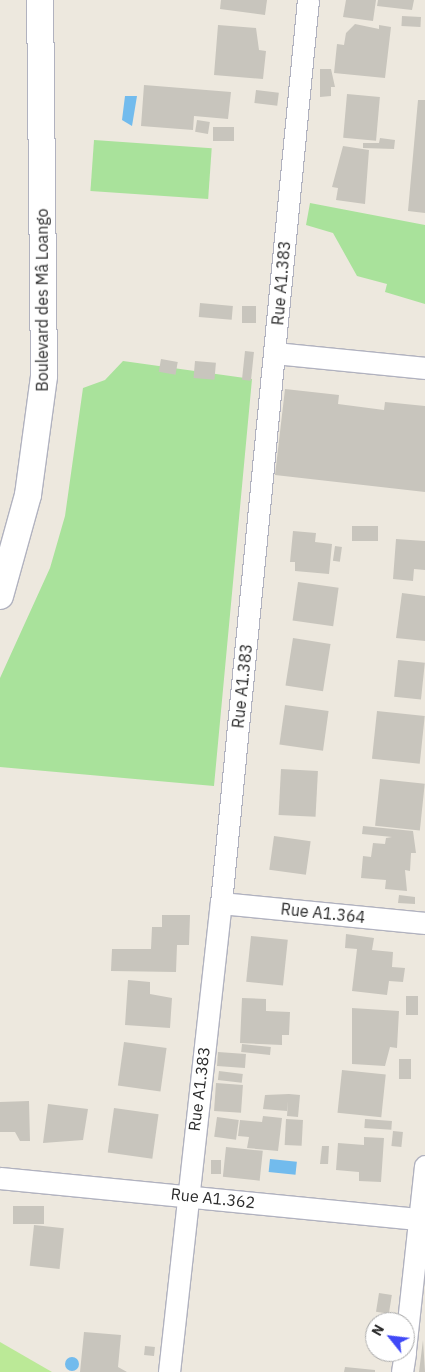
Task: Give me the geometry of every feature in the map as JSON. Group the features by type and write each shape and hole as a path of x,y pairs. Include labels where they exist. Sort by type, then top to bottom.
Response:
{"street":[{"name":"Boulevard des Mâ Loango","path":"0,596 28,495 44,376 40,0"},
{"name":"Rue A1.383","path":"169,1372 187,1196 221,903 308,0"},
{"path":"275,353 425,368"},
{"name":"Rue A1.364","path":"221,903 425,923"},
{"path":"410,1312 423,1220 425,1166"},
{"name":"Rue A1.362","path":"0,1178 423,1220"}],"green space":[{"path":"94,140 212,148 208,199 90,191"},
{"path":"310,203 425,225 425,304 385,292 387,284 357,276 333,233 306,225"},
{"path":"123,361 252,379 214,786 0,767 0,678 50,568 65,516 83,388 105,380"},
{"path":"0,1342 52,1372 0,1372"}],"water":[{"path":"125,96 137,96 132,126 122,120"},
{"path":"270,1159 297,1162 295,1175 269,1172"},
{"path":"69,1357 75,1357 79,1364 75,1371 69,1371 65,1367 65,1361"}],"building":[{"path":"221,0 267,0 265,15 220,9"},
{"path":"346,0 376,0 373,21 343,17"},
{"path":"378,0 414,0 412,10 377,6"},
{"path":"402,16 421,17 420,27 401,26"},
{"path":"355,24 379,29 379,25 391,27 385,78 334,73 337,44 344,45 346,33"},
{"path":"218,25 256,28 259,50 266,51 263,79 214,75"},
{"path":"320,69 331,69 335,87 331,87 331,96 320,97"},
{"path":"144,85 231,92 228,119 194,116 193,130 141,126"},
{"path":"256,90 279,93 277,106 254,103"},
{"path":"347,94 380,97 376,141 343,138"},
{"path":"418,100 425,100 425,213 408,211"},
{"path":"197,120 210,122 208,134 195,132"},
{"path":"213,127 234,127 234,141 213,141"},
{"path":"380,138 395,140 394,149 363,148 363,143 379,143"},
{"path":"343,146 369,150 365,204 336,200 338,188 332,187"},
{"path":"200,303 233,306 232,320 199,317"},
{"path":"242,306 256,306 256,323 242,323"},
{"path":"245,351 254,352 251,381 242,380"},
{"path":"161,359 178,362 175,375 159,372"},
{"path":"195,361 216,363 214,380 194,378"},
{"path":"285,389 339,395 338,404 384,410 385,402 425,406 425,492 275,475"},
{"path":"352,526 378,526 378,541 352,541"},
{"path":"293,531 316,533 315,542 332,544 329,574 295,571 295,562 290,562"},
{"path":"396,539 425,541 425,570 414,569 413,581 393,579"},
{"path":"335,546 342,547 340,562 333,561"},
{"path":"298,582 339,588 333,626 293,621"},
{"path":"402,593 425,596 425,641 396,638"},
{"path":"293,638 331,644 323,691 285,685"},
{"path":"398,660 425,663 421,700 394,697"},
{"path":"285,705 329,711 323,751 279,745"},
{"path":"377,711 425,716 420,764 372,759"},
{"path":"281,769 318,771 316,817 279,815"},
{"path":"380,779 425,784 420,830 375,826"},
{"path":"363,826 413,831 416,853 411,853 410,871 405,870 407,891 385,889 386,880 361,878 363,856 371,857 373,843 385,844 386,838 392,837 362,834"},
{"path":"274,836 311,841 306,875 269,870"},
{"path":"399,895 415,897 415,904 398,903"},
{"path":"162,915 190,915 189,945 177,945 176,972 111,971 112,949 151,949 152,927 162,927"},
{"path":"346,934 374,938 372,950 393,952 392,967 405,968 403,982 389,981 387,995 352,991 357,949 345,948"},
{"path":"251,936 288,940 283,986 246,982"},
{"path":"128,980 150,982 150,994 172,998 170,1028 125,1025"},
{"path":"406,996 418,996 418,1015 406,1015"},
{"path":"242,998 266,999 266,1011 290,1012 289,1035 282,1035 282,1045 240,1043"},
{"path":"352,1008 399,1011 397,1048 390,1047 385,1066 352,1064"},
{"path":"124,1042 167,1048 160,1092 118,1086"},
{"path":"242,1044 271,1047 270,1055 241,1052"},
{"path":"218,1052 246,1054 245,1068 217,1066"},
{"path":"399,1059 411,1059 411,1079 399,1079"},
{"path":"342,1070 386,1075 381,1117 338,1113"},
{"path":"219,1071 243,1074 242,1083 218,1080"},
{"path":"216,1083 243,1085 241,1113 214,1111"},
{"path":"265,1095 300,1095 298,1117 287,1116 288,1101 287,1111 263,1109"},
{"path":"29,1101 30,1141 20,1141 15,1132 0,1132 0,1102"},
{"path":"48,1104 88,1109 83,1140 43,1143"},
{"path":"114,1108 159,1114 152,1159 108,1153"},
{"path":"263,1116 282,1118 278,1151 247,1148 249,1137 238,1136 240,1120 262,1122"},
{"path":"217,1117 239,1120 236,1140 214,1137"},
{"path":"286,1119 303,1120 302,1146 285,1145"},
{"path":"365,1119 392,1121 391,1130 364,1128"},
{"path":"393,1131 403,1132 401,1147 391,1146"},
{"path":"364,1137 384,1138 381,1182 359,1181 359,1172 336,1170 338,1143 364,1145"},
{"path":"322,1146 329,1146 328,1164 320,1164"},
{"path":"226,1147 263,1151 260,1181 223,1177"},
{"path":"211,1160 221,1160 221,1174 211,1174"},
{"path":"13,1206 44,1206 44,1224 13,1224"},
{"path":"34,1225 64,1228 60,1269 30,1266"},
{"path":"379,1293 392,1295 389,1312 378,1312"},
{"path":"84,1332 121,1335 118,1367 127,1372 80,1372"},
{"path":"423,1340 425,1372 419,1372"},
{"path":"145,1346 155,1347 154,1356 144,1355"},
{"path":"345,1367 375,1370 375,1372 344,1372"}]}
